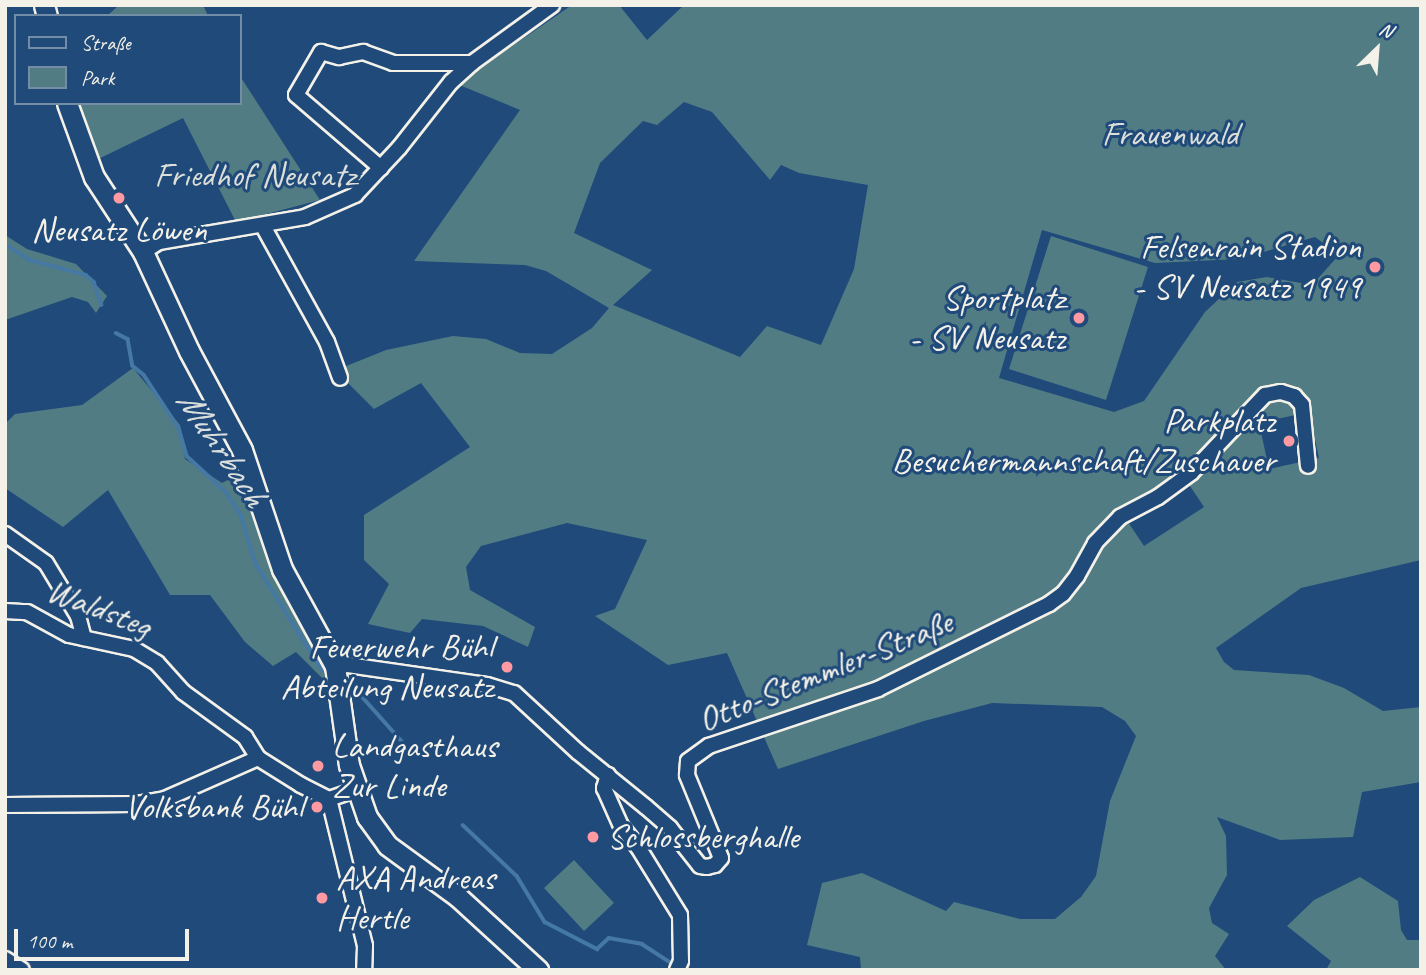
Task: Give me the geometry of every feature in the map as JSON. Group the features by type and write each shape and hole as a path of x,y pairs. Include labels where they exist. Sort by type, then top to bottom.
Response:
{"main road":[{"path":"68,105 94,177 143,253 189,351 242,450 282,569 335,666 355,790 367,817 387,845 457,896 538,970"}],"street":[{"path":"143,253 159,242 305,217 355,195 381,168 436,99 472,63 552,5"},
{"path":"381,168 296,95 321,52 339,57 363,52 393,63 472,63"},
{"path":"263,226 327,342 340,378"},
{"name":"Otto-Stemmler-Straße","path":"335,666 348,665 487,685 514,693 670,828 699,866 715,865 721,858 719,851 687,775 688,761 709,746 878,690 1049,604 1070,585 1096,543 1120,517 1158,497 1191,473 1265,395 1281,392 1294,396 1302,405 1308,466"},
{"path":"5,534 46,563 78,615 83,638"},
{"name":"Waldsteg","path":"5,611 27,612 69,635 134,649 157,663 183,692 245,737 258,758 329,799"},
{"path":"5,805 147,803 165,799 242,762 258,758"},
{"path":"608,775 604,788 621,826 638,847 680,915 679,965"},
{"path":"355,790 329,799 365,951 364,970"},
{"path":"5,959 22,970"}],"green space":[{"path":"119,5 213,5 204,7 207,14 109,14"},
{"name":"Frauenwald","path":"572,5 619,5 647,40 684,5 1421,5 1421,560 1301,588 1216,648 1224,662 1234,670 1309,675 1344,688 1383,711 1421,707 1421,782 1362,792 1353,837 1280,840 1217,817 1226,836 1227,875 1209,908 1212,923 1229,934 1215,956 1226,970 861,970 860,957 807,945 822,883 862,873 946,911 954,902 1020,919 1055,919 1081,897 1096,876 1110,801 1136,736 1125,721 1102,707 992,703 924,721 778,769 727,653 668,665 595,616 615,609 647,540 567,523 481,546 466,567 470,590 535,627 528,647 483,626 422,619 410,633 368,624 389,584 364,560 364,515 470,447 421,383 374,409 342,377 339,369 386,350 453,336 486,339 520,353 552,354 592,328 609,308 546,271 525,265 414,261 520,110 457,84","holes":["684,102 712,112 770,180 781,165 799,173 868,185 854,269 821,345 767,326 740,357 613,305 652,270 574,233 600,163 643,121 657,125","1042,230 1155,263 1239,259 1315,237 1339,255 1312,285 1267,277 1237,282 1205,312 1144,401 1114,412 999,378","1309,412 1319,458 1269,469 1259,423","1188,483 1204,507 1144,546 1128,522"]},
{"name":"Friedhof Neusatz","path":"242,79 320,200 236,222 183,118 92,162 75,105 242,105"},
{"path":"5,235 27,249 76,264 107,296 96,313 88,302 72,297 5,320"},
{"name":"Sportplatz - SV Neusatz","path":"1051,236 1148,267 1106,400 1009,369"},
{"path":"133,368 180,425 185,459 222,483 241,473 262,539 283,589 324,662 328,684 296,652 273,666 245,642 210,595 170,595 108,490 63,527 5,488 5,424 15,414 82,405"},
{"path":"574,860 614,903 584,931 544,888"},
{"path":"1360,877 1398,901 1401,930 1407,940 1421,940 1421,970 1326,970 1331,961 1287,926 1314,900"}],"waterway":[{"name":"Muhrbach","path":"5,244 30,260 86,275 94,282 102,305"},
{"name":"Muhrbach","path":"116,333 128,339 133,366 144,375 179,428 187,456 226,492 241,515 256,564 322,670"},
{"name":"Muhrbach","path":"350,683 407,747"},
{"name":"Muhrbach","path":"463,825 517,876 545,922 597,949 609,938 642,944 674,965"},
{"name":"Muhrbach","path":"1041,970 1046,970"}],"place":[{"name":"Neusatz Löwen","path":"119,198"},
{"name":"Felsenrain Stadion - SV Neusatz 1949","path":"1375,267"},
{"name":"Sportplatz - SV Neusatz","path":"1079,318"},
{"name":"Parkplatz Besuchermannschaft/Zuschauer","path":"1289,441"},
{"name":"Feuerwehr Bühl Abteilung Neusatz","path":"507,667"},
{"name":"Landgasthaus Zur Linde","path":"318,766"},
{"name":"Volksbank Bühl","path":"317,807"},
{"name":"Schlossberghalle","path":"593,837"},
{"name":"AXA Andreas Hertle","path":"322,898"}]}
